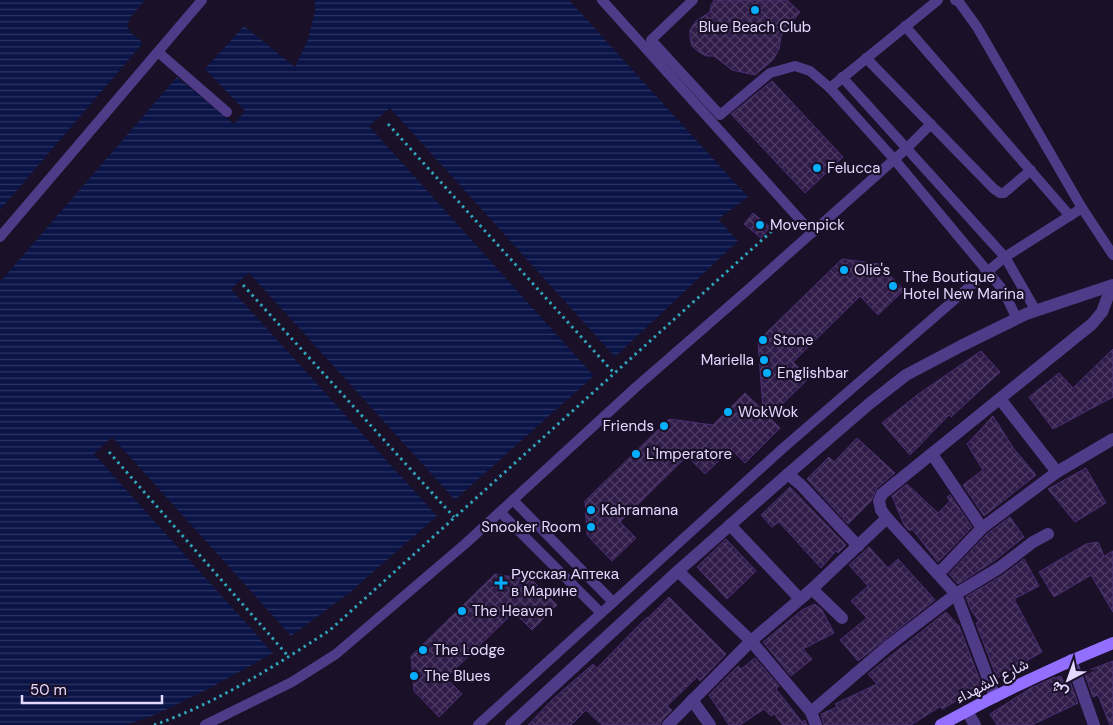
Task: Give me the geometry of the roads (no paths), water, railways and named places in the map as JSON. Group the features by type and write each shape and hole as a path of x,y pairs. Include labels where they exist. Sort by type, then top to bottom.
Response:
{"street":[{"path":"511,725 678,571 869,404 906,375 1017,319 1112,285"},
{"path":"994,697 956,594 887,518 881,510 879,501 882,494 1092,324 1102,312 1112,285"},
{"path":"1000,399 1057,472"},
{"path":"936,572 944,569 982,528 1057,472 1113,439"},
{"path":"932,454 982,528"},
{"path":"788,474 801,485 858,546"},
{"path":"668,725 751,641 812,589 887,518"},
{"path":"730,525 800,599"},
{"path":"811,712 886,647 956,594 1048,534"},
{"path":"678,571 751,641 811,712 816,725"},
{"path":"812,589 842,618"},
{"name":"شارع الشهداء","path":"941,725 1071,660 1113,643"},
{"path":"1071,660 1094,725"},
{"path":"692,700 710,725"},
{"path":"967,711 975,725"}],"lane":[{"path":"0,237 202,0"},
{"path":"602,0 812,233"},
{"path":"693,0 651,40 720,115 770,73 795,66 810,71 830,88 894,159 988,271 1002,290 1017,319"},
{"path":"830,88 938,0"},
{"path":"955,0 959,2 977,27 1082,208 1113,255"},
{"path":"905,26 1070,216"},
{"path":"158,52 226,112"},
{"path":"866,58 994,189 1004,192 1031,170"},
{"path":"842,77 1005,257 1036,311"},
{"path":"206,725 292,682 336,654 458,551 635,388 812,233 906,149 931,124"},
{"path":"478,725 782,449 988,271 1005,257 1082,208"},
{"path":"513,500 613,602"},
{"path":"500,512 601,613"}],"place":[{"name":"Blue Beach Club","path":"755,10"},
{"name":"Felucca","path":"817,168"},
{"name":"Movenpick","path":"760,225"},
{"name":"Olie's","path":"844,270"},
{"name":"The Boutique Hotel New Marina","path":"893,286"},
{"name":"Stone","path":"763,340"},
{"name":"Mariella","path":"764,360"},
{"name":"Englishbar","path":"767,373"},
{"name":"WokWok","path":"728,412"},
{"name":"Friends","path":"664,426"},
{"name":"L'Imperatore","path":"636,454"},
{"name":"Kahramana","path":"591,510"},
{"name":"Snooker Room","path":"591,527"},
{"name":"Русская Аптека в Марине","path":"501,583"},
{"name":"The Heaven","path":"462,611"},
{"name":"The Lodge","path":"423,650"},
{"name":"The Blues","path":"414,676"}]}
